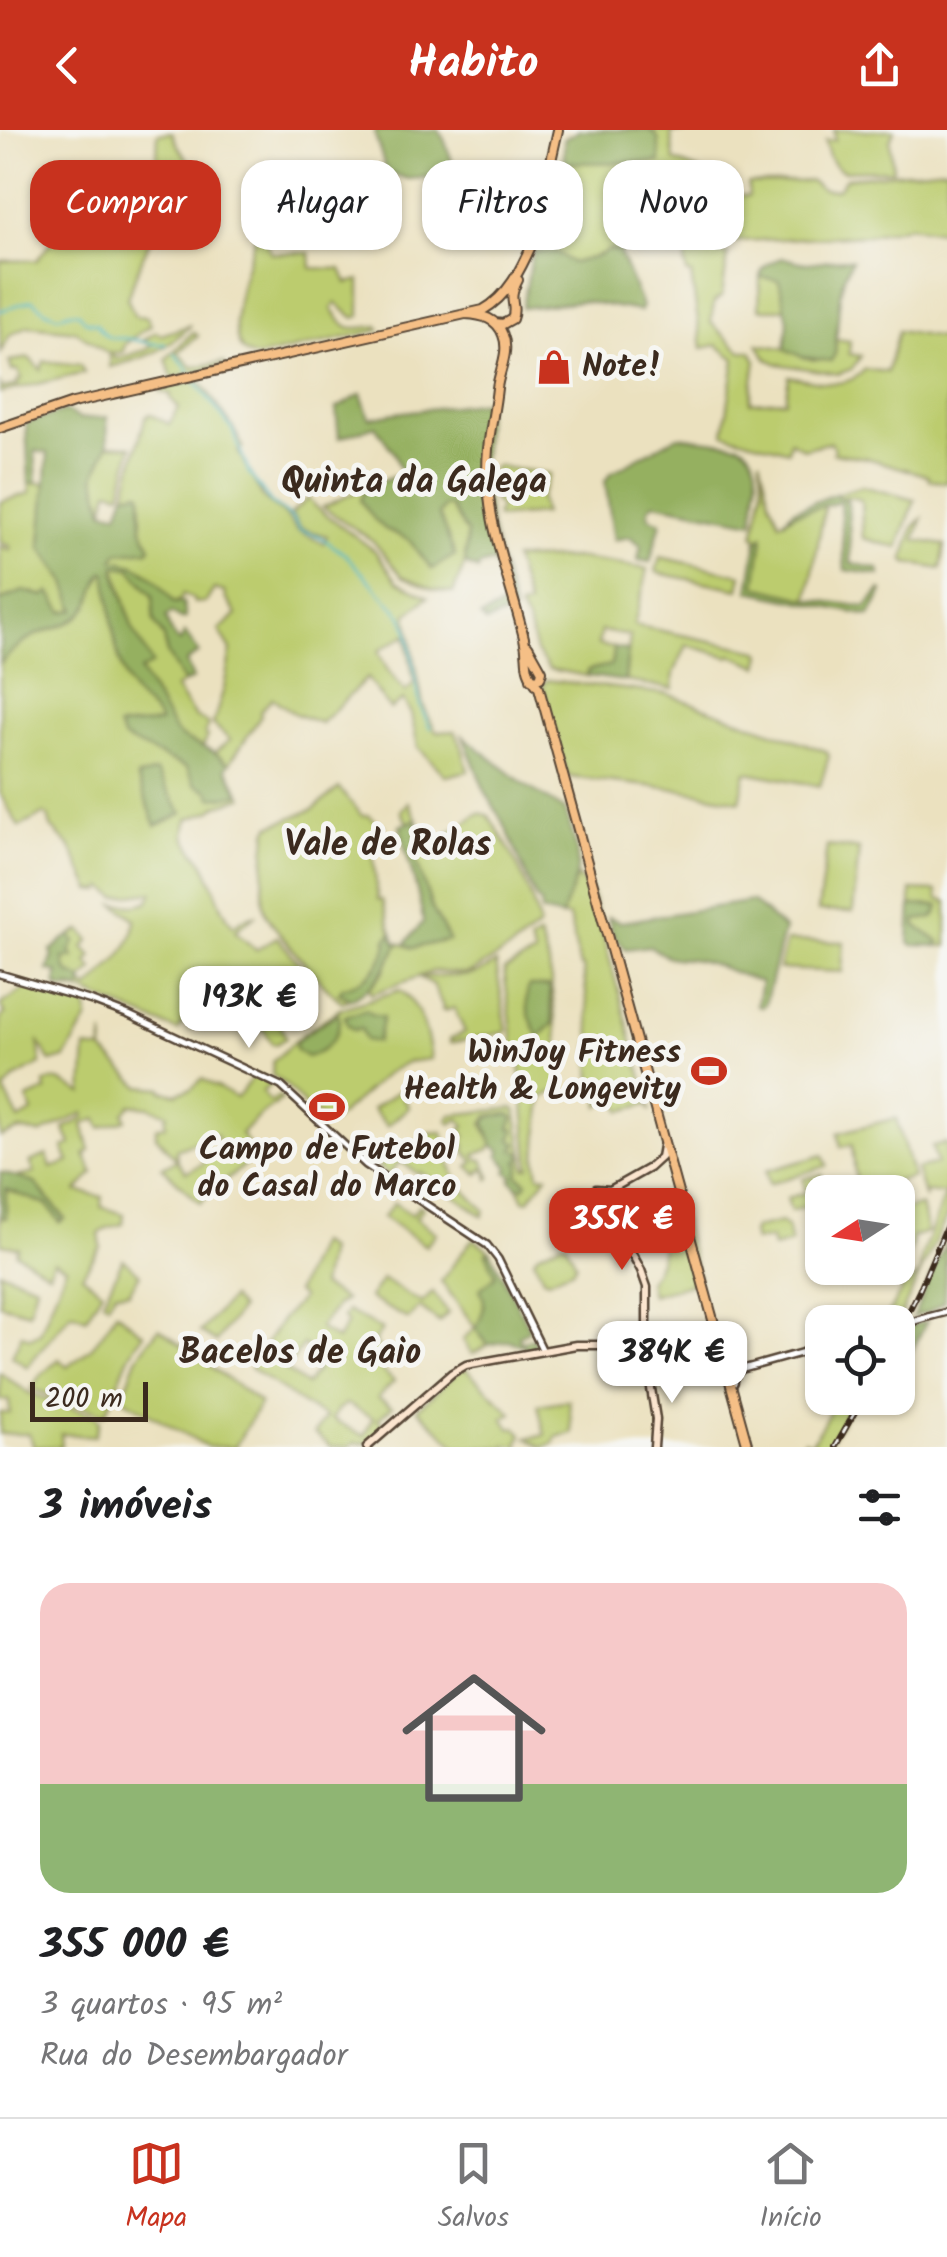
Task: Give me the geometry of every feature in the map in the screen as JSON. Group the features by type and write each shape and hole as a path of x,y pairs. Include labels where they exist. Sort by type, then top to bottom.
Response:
{"main road":[{"path":"551,160 558,130"},
{"path":"529,250 489,313 503,335 505,348 488,452 487,487 502,560 526,644 527,672 537,681 751,1447"},
{"path":"496,397 514,312 512,292 530,250"},
{"path":"0,428 73,404 466,314 504,300 511,304"},
{"path":"466,314 486,316 504,324 511,321"},
{"path":"526,644 542,671 537,681"},
{"path":"527,664 538,661"},
{"path":"630,1014 727,1364"},
{"path":"649,1168 661,1157 663,1140"},
{"path":"603,1203 610,1190 649,1168 669,1162"},
{"path":"610,1190 596,1189 646,1282 647,1365 656,1420 654,1447"},
{"path":"367,1447 458,1369 543,1351 582,1345 634,1345 713,1368 733,1384"},
{"path":"647,1365 652,1356 662,1353"},
{"path":"713,1368 727,1364"}],"street":[{"path":"0,974 128,1015 281,1086 366,1164 494,1251 543,1351"},
{"path":"915,1321 947,1312"},
{"path":"733,1384 743,1369 805,1352"},
{"path":"727,1364 743,1369"}],"green space":[{"path":"376,130 438,130 452,160 422,160 422,178 402,177 402,160 383,160"},
{"path":"580,130 650,130 658,138 660,160 564,160 564,139"},
{"path":"650,130 711,130 671,133 674,160 659,160 658,138"},
{"path":"834,130 894,130 890,141 893,170 839,169 830,159 825,141 835,140"},
{"path":"172,132 188,160 153,160 157,157 158,134"},
{"path":"583,163 603,163 603,250 609,250 572,263 555,251 534,252 534,250 583,250"},
{"path":"947,168 947,232 909,226 868,235 744,241 744,196 749,196 748,184 811,181 833,190 846,178"},
{"path":"45,250 146,250 127,298 135,316 147,317 151,325 125,344 123,352 112,353 116,359 146,350 152,345 143,341 156,332 161,335 191,325 154,353 110,367 110,355 76,331 28,326 10,335 0,353 0,261 37,260"},
{"path":"251,250 310,253 311,268 341,269 347,283 360,280 360,316 354,318 336,303 332,309 342,322 356,328 378,326 380,330 258,357 244,352 237,339 236,321"},
{"path":"609,250 619,251 642,306 640,311 582,301 522,308 533,252 555,251 572,263"},
{"path":"689,250 728,254 722,296 714,302 711,323 741,351 751,351 756,361 750,402 785,400 789,376 839,383 865,369 887,372 898,331 947,339 947,483 867,458 833,453 831,442 804,449 790,441 788,451 724,433 735,359 717,345 702,348 691,274 687,274"},
{"path":"782,258 808,263 852,260 840,294 835,354 831,361 802,357 785,349 788,321 779,280 760,277 765,267"},
{"path":"760,277 779,279 786,309 759,309"},
{"path":"193,332 198,336 178,352 192,367 224,362 226,365 172,378 166,359"},
{"path":"836,339 850,341 849,354 861,356 852,369 838,374 778,364 767,359 758,344 813,359 835,354"},
{"path":"29,358 41,370 44,361 80,365 84,373 0,393 0,384 3,388 18,385 17,381 22,379 18,370 12,371 9,361"},
{"path":"199,380 232,426 243,447 238,451 263,498 297,530 323,543 327,536 300,528 291,514 308,498 375,551 397,581 428,597 407,615 423,705 436,732 455,731 468,771 446,776 418,747 411,714 403,700 390,709 367,678 321,723 295,714 272,698 229,764 214,753 230,740 213,724 231,650 219,630 237,615 225,592 214,589 206,602 194,603 183,594 174,603 149,574 134,565 114,561 117,553 148,550 142,529 141,493 125,494 145,418 150,414 169,424 179,408 171,394 161,392 162,387","holes":["406,635 414,684 405,692 378,651"]},
{"path":"361,394 369,418 486,402 482,476 493,536 514,612 486,622 481,617 504,605 494,562 479,566 478,570 465,564 467,533 451,507 445,506 439,515 455,555 432,569 408,539 385,529 360,500 366,487 402,474 394,453 375,426 339,438 336,409"},
{"path":"65,411 80,419 107,417 108,445 95,476 104,511 118,513 125,494 139,491 142,529 151,547 117,553 114,560 142,569 174,603 183,602 186,618 172,613 166,617 168,624 177,640 180,642 185,633 199,653 186,662 193,679 184,683 154,622 153,596 130,568 116,566 132,627 152,664 140,671 176,733 229,764 226,767 240,795 212,798 209,791 195,784 187,768 124,739 118,727 160,723 133,693 124,674 106,573 100,576 82,614 30,638 0,664 0,601 23,591 44,596 50,592 63,612 75,610 66,582 41,547 48,453 35,451 37,483 29,483 26,423"},
{"path":"678,436 740,444 748,450 757,468 753,522 655,503 648,514 661,522 650,562 638,560 641,545 630,537 614,540 605,481 611,473"},
{"path":"108,445 132,446 121,493 109,490 104,511 95,476"},
{"path":"760,458 780,523 795,513 825,505 808,599 755,586 763,538 757,541 754,536 763,490"},
{"path":"496,466 550,474 540,498 543,514 497,518 500,507 494,502"},
{"path":"29,483 46,483 41,547 66,582 76,610 63,612 40,595 27,592 0,601 0,546 10,550 10,546 0,542 0,502 30,493"},
{"path":"862,486 915,500 898,548 863,538 861,500 836,494"},
{"path":"366,487 361,500 385,529 408,539 445,506 451,507 467,533 465,564 453,593 402,576 373,541 323,507"},
{"path":"836,494 846,498 848,504 851,563 879,569 880,575 845,570 840,502 796,513 783,521 793,510"},
{"path":"922,519 915,540 945,545 941,569 907,563 904,559 914,526"},
{"path":"763,536 756,586 866,607 883,591 870,616 749,591 757,541"},
{"path":"660,557 742,575 739,589 658,573"},
{"path":"575,558 648,569 634,625 760,651 759,666 687,645 674,673 673,689 625,681 630,636 601,631 598,645 614,648 611,665 588,670 587,676 549,669 536,652 519,608 528,606 514,559"},
{"path":"115,566 130,568 153,596 154,622 184,683 175,688 195,717 209,724 203,747 176,733 142,675 140,670 151,664 132,627"},
{"path":"103,571 107,573 130,657 172,737 226,767 243,798 188,819 188,842 202,861 233,926 254,916 235,931 256,950 277,937 310,977 282,996 279,1022 286,1038 276,1044 272,1044 257,1017 213,971 206,974 178,1031 85,992 57,987 58,973 48,970 51,950 81,930 90,940 84,947 92,956 87,962 93,969 81,982 88,989 131,939 135,919 115,904 148,902 153,892 116,897 104,887 101,891 91,890 71,848 51,827 48,816 44,814 19,827 0,794 0,664 27,640 81,614"},
{"path":"614,648 628,650 625,681 587,676 588,670 611,665"},
{"path":"547,680 667,694 826,751 829,756 820,786 746,772 740,801 570,777 543,687"},
{"path":"463,736 525,785 565,810 575,843 577,868 562,917 541,912 541,904 484,789"},
{"path":"156,772 183,813 156,826 137,777"},
{"path":"339,788 362,816 368,815 384,827 379,840 371,839 378,900 382,900 392,933 374,971 342,989 340,994 351,999 342,1002 278,930 265,911 263,895 270,826 314,809"},
{"path":"408,802 430,846 479,813 488,815 518,867 539,924 512,948 472,972 434,971 371,994 369,989 399,943 413,948 449,940 432,908 415,857 416,820 407,823 401,811"},
{"path":"417,819 415,857 432,908 449,940 413,948 405,944 423,922 400,826"},
{"path":"827,846 859,849 853,912 818,911"},
{"path":"577,876 592,894 651,1111 648,1104 622,1111 615,1092 600,1106 598,1080 592,1080 583,967 569,917 562,917"},
{"path":"911,890 937,891 938,899 947,902 947,946 937,946 939,941 915,926 916,920 938,906 911,905"},
{"path":"752,901 784,929 761,1007 757,1005 761,982 705,962 672,958 650,946 626,949 613,935 608,917 621,922"},
{"path":"911,905 938,906 933,918 916,920 915,925 939,942 937,946 909,942"},
{"path":"392,933 399,943 374,983 351,999 339,993 374,970"},
{"path":"71,936 75,942 70,952 74,957 64,958 67,972 83,980 84,985 78,990 63,989 56,984 58,973 48,970 51,950"},
{"path":"539,936 549,964 563,1087 542,1098 536,1158 539,1175 547,1176 528,1201 518,1187 524,1187 525,1180 518,1175 514,1151 517,1144 511,1140 515,1130 510,1128 510,1114 488,1116 483,1124 493,1145 475,1154 483,1160 489,1179 483,1169 478,1174 469,1167 474,1162 464,1150 462,1140 466,1136 461,1130 465,1126 459,1119 451,1124 448,1120 451,1115 513,1108 526,1168 530,1167 519,1056 515,1055 504,970 535,955 530,942"},
{"path":"786,941 844,942 842,972 779,969"},
{"path":"496,963 507,1032 450,1043 450,1039 465,1032 454,1008 442,1010 433,985 421,978 467,976"},
{"path":"29,986 87,1003 88,1019 65,1058 51,1062 38,1041 41,1064 15,1078 4,1090 19,1120 33,1112 27,1099 46,1091 45,1083 59,1081 83,1093 86,1048 102,1050 104,1034 103,1051 140,1086 178,1094 202,1079 237,1098 254,1075 272,1083 262,1092 270,1102 279,1096 282,1099 241,1134 256,1155 200,1203 162,1167 177,1160 156,1136 156,1128 166,1125 168,1114 131,1105 124,1113 126,1120 101,1128 97,1119 83,1124 90,1151 85,1154 93,1173 77,1191 103,1197 101,1207 124,1214 123,1224 99,1234 101,1247 82,1275 102,1291 86,1318 72,1312 27,1367 12,1356 22,1334 30,1338 40,1333 66,1267 53,1261 49,1273 16,1253 18,1247 1,1244 0,1217 6,1217 5,1189 47,1205 60,1222 65,1218 35,1183 16,1177 35,1173 30,1162 47,1155 51,1168 69,1162 63,1148 71,1144 64,1128 85,1118 84,1113 40,1134 20,1130 0,1137 0,1018 5,1014 0,1005","holes":["216,1134 220,1149 202,1157 204,1163 186,1172 177,1160 176,1149"]},
{"path":"529,986 549,986 553,1024 539,1037 527,1006"},
{"path":"400,990 422,1021 431,1059 407,1062 387,1073 329,1125 272,1075 273,1061 304,1033 340,1009"},
{"path":"367,1010 383,1017 377,1042 365,1040 361,1028 354,1030 347,1024 345,1016"},
{"path":"338,1013 336,1035 327,1046 307,1057 296,1050 295,1044 302,1036"},
{"path":"403,1090 402,1097 409,1107 387,1126 372,1109"},
{"path":"510,1114 514,1118 510,1128 515,1130 511,1140 517,1144 514,1150 520,1151 522,1158 518,1175 527,1183 524,1187 511,1180 513,1176 507,1172 509,1168 499,1155 501,1151 493,1145 485,1124 489,1117"},
{"path":"896,1118 912,1175 855,1175 852,1145 841,1147 838,1133"},
{"path":"443,1132 455,1176 485,1210 483,1216 400,1161 389,1175 378,1167 393,1152 399,1158 428,1133"},
{"path":"947,1143 947,1216 915,1285 945,1194 926,1192 925,1199 916,1169 937,1164 932,1146"},
{"path":"823,1155 827,1166 769,1184 766,1171"},
{"path":"0,1172 35,1183 65,1219 60,1222 47,1205 6,1189 6,1218 1,1218"},
{"path":"805,1193 805,1207 791,1211 787,1198"},
{"path":"394,1203 412,1215 419,1205 423,1208 416,1218 436,1233 426,1246 383,1217"},
{"path":"921,1205 927,1232 915,1236 915,1207"},
{"path":"682,1219 698,1276 694,1283 651,1295 648,1281 659,1260 666,1223"},
{"path":"781,1222 787,1227 791,1243 773,1248 771,1239 754,1241 754,1228"},
{"path":"473,1238 490,1251 486,1253 497,1276 485,1298 476,1329 488,1345 472,1354 463,1340 475,1327 441,1281"},
{"path":"947,1240 944,1302 929,1312 915,1316"},
{"path":"562,1242 576,1263 573,1269 548,1280 543,1278 534,1259"},
{"path":"318,1243 328,1250 321,1286 345,1300 319,1328 337,1340 347,1323 343,1318 347,1311 382,1330 374,1341 380,1351 376,1365 394,1381 378,1398 392,1407 378,1419 387,1428 368,1443 331,1447 314,1433 326,1417 250,1368 282,1319 302,1298 296,1292","holes":["303,1345 315,1354 310,1363 318,1369 306,1385 286,1370","347,1404 373,1418 364,1436 332,1419"]},
{"path":"490,1251 530,1330 519,1336 521,1342 533,1338 534,1349 527,1350 510,1341 488,1345 476,1329 484,1305 480,1289 496,1276 486,1253"},
{"path":"123,1259 140,1274 129,1292 116,1292 108,1304 103,1301"},
{"path":"0,1271 36,1285 29,1312 0,1304"},
{"path":"382,1279 422,1303 433,1292 448,1313 439,1322 419,1307 408,1319 369,1298"},
{"path":"915,1285 905,1305 893,1305 903,1288"},
{"path":"231,1298 240,1309 216,1342 200,1332"},
{"path":"116,1312 144,1334 131,1353 105,1414 32,1389 59,1359 67,1367 84,1354"},
{"path":"927,1321 915,1344 915,1324"},
{"path":"159,1328 260,1403 235,1447 208,1447 122,1398 138,1356"},
{"path":"465,1368 512,1413 503,1418 510,1428 516,1427 522,1434 519,1447 457,1447 417,1409"},
{"path":"0,1373 29,1393 96,1416 100,1421 95,1436 61,1434 62,1447 34,1447 29,1434 0,1434 0,1413 10,1413 9,1401 0,1400"},
{"path":"569,1400 572,1433 556,1437 554,1443 543,1447 527,1438 545,1435 538,1405"},
{"path":"828,1415 845,1415 827,1447 799,1447 804,1440 811,1444"}],"waterway":[{"path":"0,311 32,300 58,316 79,313 112,338 166,345"},
{"path":"175,354 189,372"},
{"path":"194,380 232,429 249,473 271,503 291,517 300,530 319,536 346,555 402,616 408,630 420,705 430,728"}],"railway":[{"path":"912,1305 947,1225"},
{"path":"835,1447 853,1415"}],"place":[{"name":"Note!","path":"554,367"},
{"name":"WinJoy Fitness Health & Longevity","path":"709,1071"},
{"name":"Campo de Futebol do Casal do Marco","path":"327,1107"}],"district":[{"name":"Quinta da Galega","path":"414,483"},
{"name":"Vale de Rolas","path":"388,846"},
{"name":"Bacelos de Gaio","path":"300,1354"}]}
